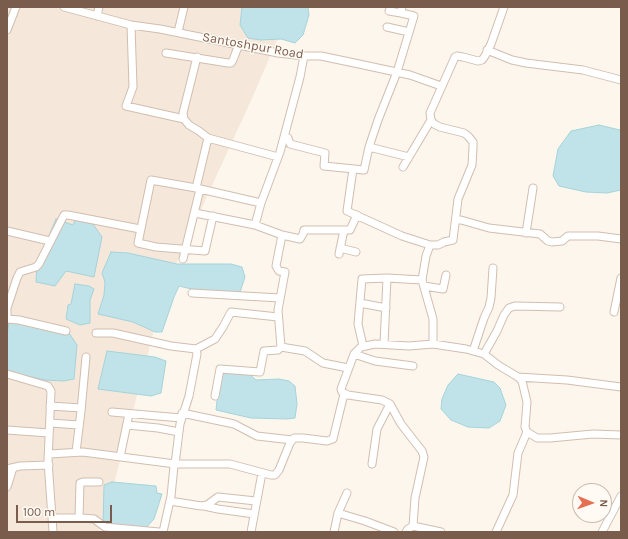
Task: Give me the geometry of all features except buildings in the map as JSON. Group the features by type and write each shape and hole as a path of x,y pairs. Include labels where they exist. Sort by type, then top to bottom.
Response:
{"street":[{"path":"7,30 16,7"},
{"name":"Santoshpur Road","path":"64,7 131,25 178,32 278,53 321,56 410,75 441,86"},
{"path":"97,16 98,7"},
{"path":"178,32 184,7"},
{"path":"404,167 431,120 430,113 455,57 463,57 478,61 482,60 504,7"},
{"path":"284,137 288,138 290,144 325,153 324,166 364,170 369,147 397,72 414,16 401,10 389,11"},
{"path":"131,25 133,87 126,106 184,118"},
{"path":"387,27 409,32"},
{"path":"166,52 231,63 239,44"},
{"path":"487,50 519,62 583,70 621,80"},
{"path":"255,225 284,137 304,56"},
{"path":"197,57 184,104 184,118 189,125 208,138 278,157"},
{"path":"353,169 347,211 402,236 430,245 438,245 453,240 458,199 472,165 473,142 471,138 464,133 440,127 431,120"},
{"path":"183,259 195,213 198,188 208,138"},
{"path":"369,147 409,156"},
{"path":"213,216 205,252 156,247 138,243 151,180 198,188 261,203"},
{"path":"526,233 533,188"},
{"path":"195,213 255,225 282,235 300,238 304,230 350,230 357,215"},
{"path":"66,331 19,320 7,319 7,308 20,272 36,267 39,264 64,215 140,229"},
{"path":"456,220 489,228 540,234 548,241 552,242 562,241 568,236 598,236 621,239"},
{"path":"344,230 340,251 356,252"},
{"path":"7,231 50,241"},
{"path":"281,347 278,317 285,272 278,271 276,266 282,235"},
{"path":"430,245 423,283 433,319 433,344"},
{"path":"473,351 489,306 494,268"},
{"path":"363,346 358,324 362,279 387,278 423,283 443,289 446,275"},
{"path":"384,344 387,278"},
{"path":"614,312 621,278"},
{"path":"192,293 280,298"},
{"path":"360,304 386,308"},
{"path":"484,354 509,308 515,306 560,306"},
{"path":"96,333 113,333 171,346 196,349 214,339 223,327 231,312 278,317"},
{"path":"112,412 182,416 234,424 256,436 292,440 297,438 333,439 344,394 341,389 354,354 363,346 384,344 409,346 433,344 484,354 498,365 518,377 522,381 527,402 525,427 527,432 537,438 593,434 621,435"},
{"path":"215,396 220,370 260,372 264,351 278,350 281,347 305,351 323,363 348,368"},
{"path":"163,532 170,500 179,432 182,416 189,396 197,354 196,349"},
{"path":"354,354 376,361 413,366"},
{"path":"76,452 82,408 86,357"},
{"path":"7,374 48,386 51,391 48,465 53,532"},
{"path":"518,377 567,380 621,387"},
{"path":"344,394 382,400 390,404 401,424 422,451 424,457 415,498 413,526"},
{"path":"372,464 377,429 390,404"},
{"path":"50,406 82,408"},
{"path":"120,457 129,414"},
{"path":"50,423 80,425"},
{"path":"127,425 179,432"},
{"path":"7,430 49,433"},
{"path":"496,532 513,495 518,453 527,432"},
{"path":"49,454 76,452 175,464 230,464 271,475 277,473 292,440"},
{"path":"7,487 10,469 20,466 48,465"},
{"path":"251,532 262,472"},
{"path":"79,518 80,483 99,482"},
{"path":"334,532 338,513 347,493"},
{"path":"602,532 621,496"},
{"path":"204,506 218,497 256,501"},
{"path":"170,500 254,514"},
{"path":"338,513 394,532"},
{"path":"52,518 94,519 105,527 159,532"},
{"path":"406,532 413,526 441,532"}],"shaded area":[{"path":"7,7 291,7 254,94 165,288 105,518 98,532 7,532"}],"water":[{"path":"242,7 308,7 309,15 303,35 295,43 281,39 260,40 248,38 240,25"},
{"path":"599,125 621,131 621,190 607,193 586,192 559,186 553,176 558,149 571,131"},
{"path":"56,219 73,225 75,220 93,224 102,237 94,277 66,271 55,286 36,282 37,264"},
{"path":"111,252 128,253 177,264 231,264 242,267 245,277 239,295 212,294 179,286 162,332 155,332 133,322 98,314 104,295 105,282 102,273"},
{"path":"75,284 89,286 94,289 90,300 90,323 80,325 66,319 68,305 71,304"},
{"path":"9,321 69,333 77,345 74,379 64,381 45,380 7,372 7,334"},
{"path":"107,351 155,357 166,361 161,393 151,396 98,389"},
{"path":"220,373 249,374 256,380 279,379 289,381 295,386 297,404 295,418 251,418 216,410"},
{"path":"458,374 494,382 500,388 506,405 500,421 489,428 468,427 451,420 441,409 442,399 448,385"},
{"path":"112,482 156,486 157,493 162,494 154,519 145,529 103,525 104,485"}]}
